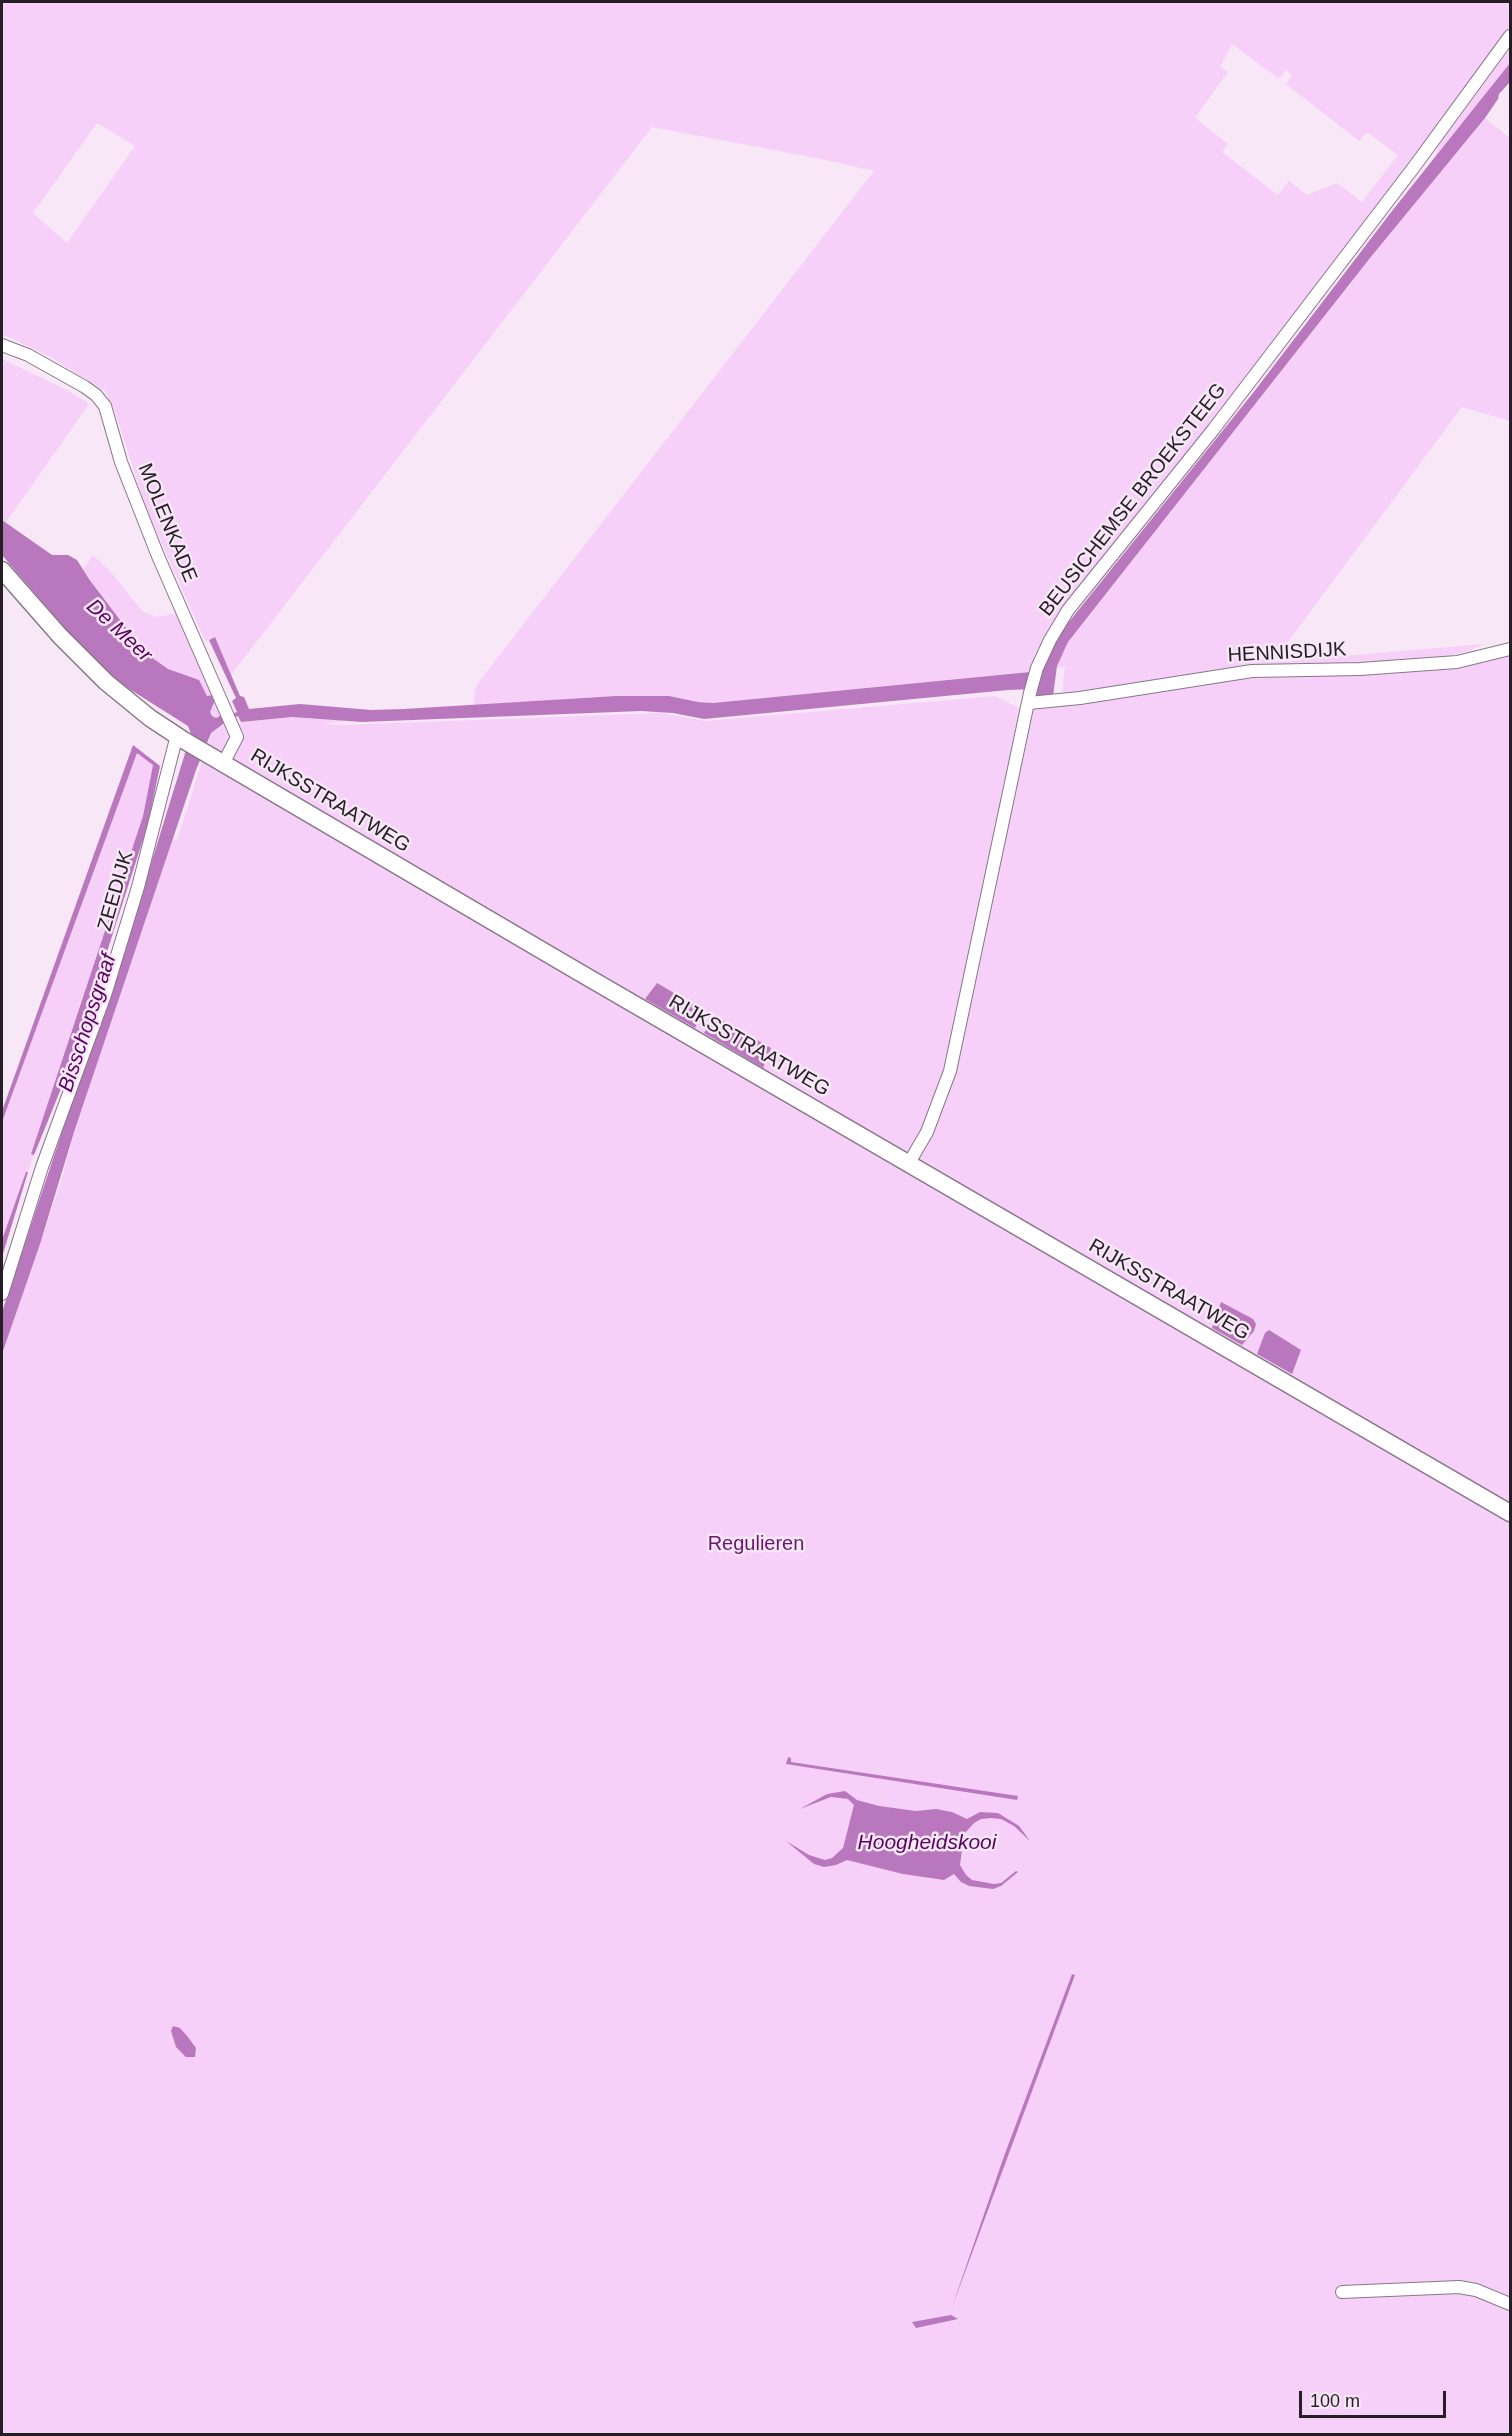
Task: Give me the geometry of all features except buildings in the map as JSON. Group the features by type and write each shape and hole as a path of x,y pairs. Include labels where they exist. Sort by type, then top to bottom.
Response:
{"main road":[{"name":"RIJKSSTRAATWEG","path":"2,570 60,636 106,682 150,718 181,738 1510,1513"}],"street":[{"name":"BEUSICHEMSE BROEKSTEEG","path":"909,1163 927,1132 950,1071 1030,698 1037,668 1050,640 1068,610 1213,430 1414,167 1510,36"},
{"name":"MOLENKADE","path":"2,345 28,355 85,387 96,394 105,406 121,462 158,556 237,737 224,762"},
{"name":"HENNISDIJK","path":"1030,698 1080,698 1252,671 1360,669 1457,662 1510,649"},
{"name":"ZEEDIJK","path":"2,1294 42,1167 105,994 181,738"},
{"path":"1342,2292 1459,2288 1476,2290 1510,2304"}],"green space":[{"path":"2,2 1510,2 1510,27 1368,224 1053,622 1036,651 1028,672 713,703 669,696 616,696 474,705 478,683 874,171 652,127 231,675 215,637 205,641 145,505 114,409 105,391 54,359 2,334","holes":["1232,44 1279,79 1286,70 1292,75 1286,84 1359,141 1367,132 1398,155 1362,202 1337,183 1307,195 1289,181 1278,195 1222,152 1228,144 1195,118 1228,72 1220,67","97,123 135,146 67,243 33,213"]},
{"path":"1510,46 1510,63 1435,157 1440,143 1453,123"},
{"path":"1485,118 1510,138 1510,421 1462,407 1273,662 1484,644 1468,651 1431,660 1062,694 1065,667 1056,668 1068,642 1370,258"},
{"path":"2,359 69,391 89,404 6,522 2,520"},
{"path":"93,555 111,572 142,611 157,617 178,613 224,714 216,718 212,716 210,713 213,695 207,696 178,673 168,669 136,641 83,570"},
{"name":"Regulieren","path":"1510,654 1510,2434 2,2434 2,1354 60,1185 75,1129 172,839 177,840 211,733 227,721 228,727 241,722 292,717 343,721 324,724 343,725 661,713 706,721 995,696 1019,708 1250,678 1438,670"},
{"path":"137,752 153,765 143,816 31,1153 34,1155 2,1240 2,1122"}],"water":[{"path":"1510,63 1510,82 1499,94 1485,118 1370,258 1068,642 1057,666 1053,696 1038,699 1036,689 1008,690 704,719 673,713 641,711 362,722 292,717 241,722 238,716 233,718 232,714 237,712 232,701 236,698 209,640 215,637 240,696 244,697 249,709 300,704 371,710 404,709 616,696 669,696 713,703 1040,671 1068,623 1253,393 1392,211"},
{"name":"De Meer","path":"2,520 52,555 68,555 77,560 136,641 168,669 199,680 207,696 213,695 215,700 210,712 212,716 216,718 224,714 227,721 211,733 196,770 2,1354 2,1312 146,880 191,734 188,726 123,685 83,649 2,555"},
{"path":"133,745 160,766 148,824 71,1064 34,1155 31,1154 143,816 153,765 137,753 2,1122 2,1111"},
{"path":"657,983 701,1009 702,1012 695,1028 645,999"},
{"path":"715,1016 771,1048 763,1068 704,1033"},
{"path":"26,1172 28,1172 2,1257 2,1240"},
{"path":"1221,1302 1253,1319 1256,1324 1254,1331 1242,1345 1212,1328"},
{"path":"1269,1330 1301,1350 1292,1374 1257,1354 1265,1333"},
{"path":"788,1757 791,1758 791,1762 1018,1796 1017,1800 786,1764"},
{"name":"Hoogheidskooi","path":"845,1791 857,1800 879,1806 916,1811 936,1809 952,1812 967,1819 980,1812 998,1813 1019,1826 1030,1841 1014,1826 1001,1819 981,1819 964,1834 960,1865 972,1880 1001,1883 1016,1871 1018,1872 1001,1886 993,1889 969,1886 961,1882 954,1874 944,1880 903,1874 847,1860 824,1867 814,1864 786,1841 809,1855 825,1860 832,1858 843,1848 854,1805 848,1799 831,1797 800,1809 827,1794"},
{"path":"1072,1974 1075,1975 951,2310 1003,2159"},
{"path":"173,2026 180,2028 196,2048 195,2057 186,2057 176,2047 171,2031"},
{"path":"951,2315 958,2319 916,2328 912,2322"}],"water label":[{"name":"Bisschopsgraaf","path":"88,1023"}]}
